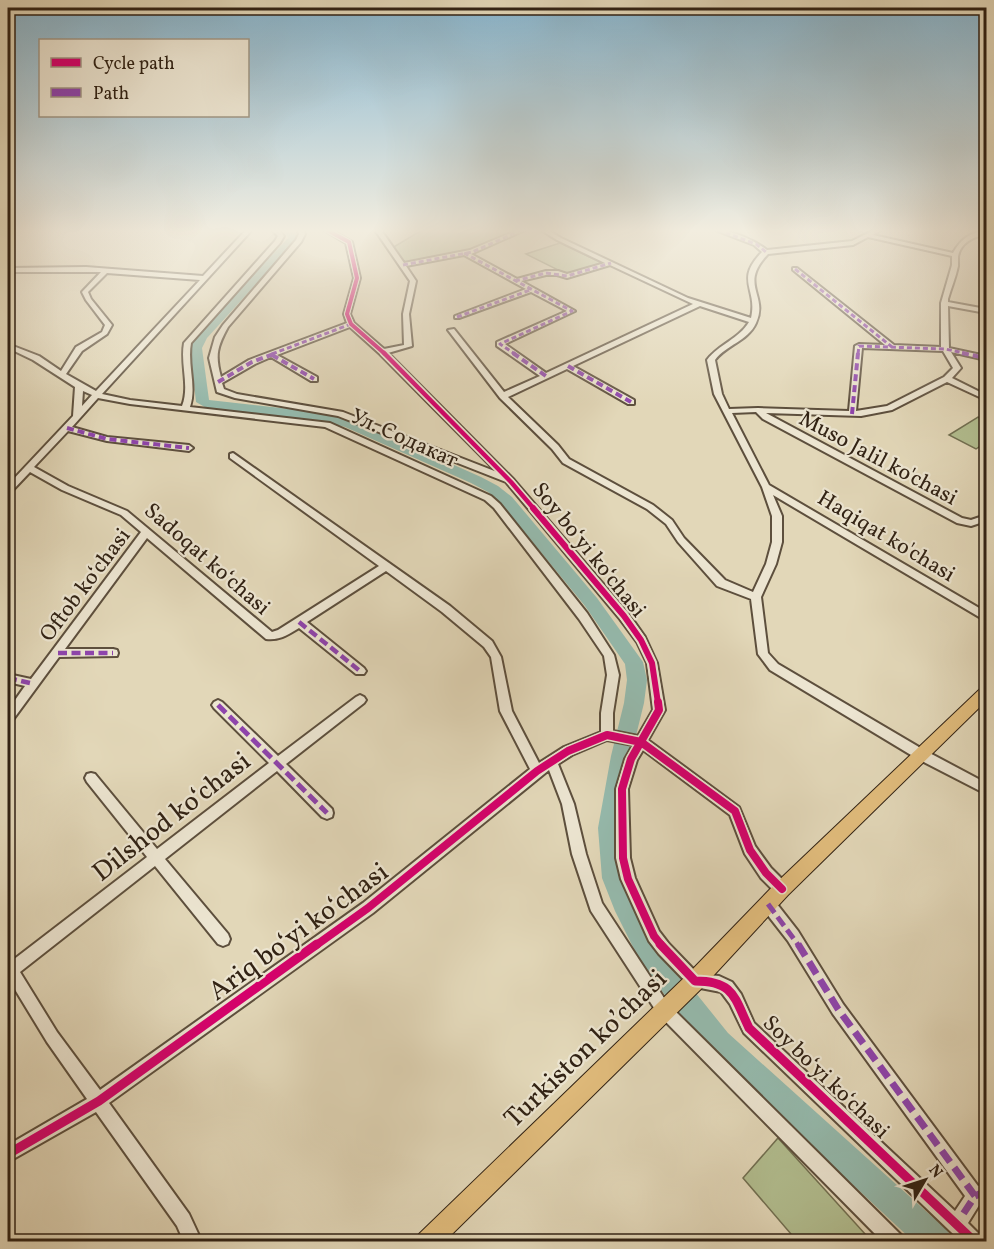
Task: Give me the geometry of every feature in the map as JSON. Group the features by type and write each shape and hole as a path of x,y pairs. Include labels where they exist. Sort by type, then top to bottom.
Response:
{"main road":[{"name":"Turkiston ko’chasi","path":"427,1242 694,981 782,889 987,692"}],"street":[{"path":"62,374 79,349 105,333 110,324 88,299 86,292 89,288"},
{"path":"8,490 195,288"},
{"path":"186,409 191,393 186,358 188,343 237,288"},
{"path":"258,288 225,326 210,354 218,382 252,362 351,324 347,314 354,288"},
{"path":"383,352 408,346 406,314 411,288"},
{"path":"527,288 572,313 500,344 546,376"},
{"path":"665,288 698,304 753,321"},
{"path":"752,288 753,321 746,332 718,351 711,360 718,394 766,487 777,516 777,542 771,564 756,597 763,654 774,667 920,754 987,789"},
{"path":"819,288 892,347"},
{"path":"728,411 852,414 889,408 947,379 957,368 945,349 944,303 948,288"},
{"path":"457,317 530,290"},
{"path":"944,303 987,311"},
{"path":"503,396 698,304"},
{"name":"Soy boʻyi koʻchasi","path":"351,324 383,352 511,482 624,616 641,640 652,663 659,710 639,741 622,789 623,858 627,879 654,936 664,950 694,981 716,980 731,990 741,1006 749,1028 975,1242"},
{"path":"453,330 503,396 555,447 566,461 650,507 669,522 681,540 721,583 756,597"},
{"name":"Ул. Содакат","path":"8,346 36,358 97,395 186,409 327,424 450,479 493,502 584,616 609,655 613,675 607,713 609,735"},
{"path":"852,414 858,386 856,364 859,346 945,349 987,358"},
{"path":"272,355 314,379"},
{"path":"568,366 631,402"},
{"path":"947,379 987,398"},
{"name":"Soy boʻyi koʻchasi","path":"218,382 220,390 235,396 340,414 511,482"},
{"path":"77,384 77,416"},
{"name":"Muso Jalil ko'chasi","path":"758,410 766,417 960,521 971,523 987,518"},
{"path":"67,428 107,439 189,448"},
{"path":"233,456 446,609 488,644 496,657 506,711 537,771"},
{"name":"Sadoqat koʻchasi","path":"29,468 65,488 124,513 266,634 277,636 386,566"},
{"name":"Haqiqat ko'chasi","path":"766,487 987,617"},
{"name":"Oftob koʻchasi","path":"8,718 147,531"},
{"path":"299,622 360,670"},
{"path":"57,653 113,653"},
{"path":"8,678 34,684"},
{"name":"Dilshod koʻchasi","path":"9,967 360,700"},
{"path":"218,705 327,813"},
{"path":"609,735 639,741 735,811 750,850 766,873 782,889"},
{"name":"Ariq boʻyi koʻchasi","path":"8,1154 99,1101 368,908 537,771 568,751 609,735"},
{"path":"552,763 568,804 579,854 596,906 663,1009 896,1242"},
{"path":"92,778 223,939"},
{"path":"768,904 793,936 838,1009 981,1194 956,1225"},
{"path":"9,967 52,1037 183,1220 193,1242"}],"green space":[{"path":"978,417 986,421 986,442 976,449 949,435"},
{"path":"778,1138 866,1235 861,1241 797,1241 743,1178"}],"waterway":[{"path":"246,288 201,337 196,348 203,402 210,406 317,416 350,424 476,480 493,489 507,501 591,602 634,662 637,680 634,703 621,756 609,828 614,878 623,903 653,960 719,1042 937,1242"}],"marked path":[{"path":"530,288 572,311 500,344 546,376"},
{"path":"819,288 892,347"},
{"path":"457,317 530,290"},
{"path":"218,382 252,362 351,324"},
{"path":"852,414 859,346 945,349 986,358"},
{"path":"272,355 314,379"},
{"path":"568,366 631,402"},
{"path":"67,428 107,439 189,448"},
{"path":"299,622 360,671"},
{"path":"58,653 113,653"},
{"path":"8,678 34,684"},
{"path":"218,705 327,813"},
{"path":"768,904 793,936 838,1009 975,1196 956,1225"},
{"path":"975,1196 986,1191"}],"cycle path":[{"path":"354,288 347,314 351,324 383,352 511,482 624,616 641,640 652,663 659,710 631,759 622,789 623,858 628,879 654,936 695,981 719,983 732,992 749,1028 975,1242"},
{"path":"8,1154 99,1101 368,908 537,771 568,751 607,735 641,742 735,811 750,850 766,873 782,889"}]}
